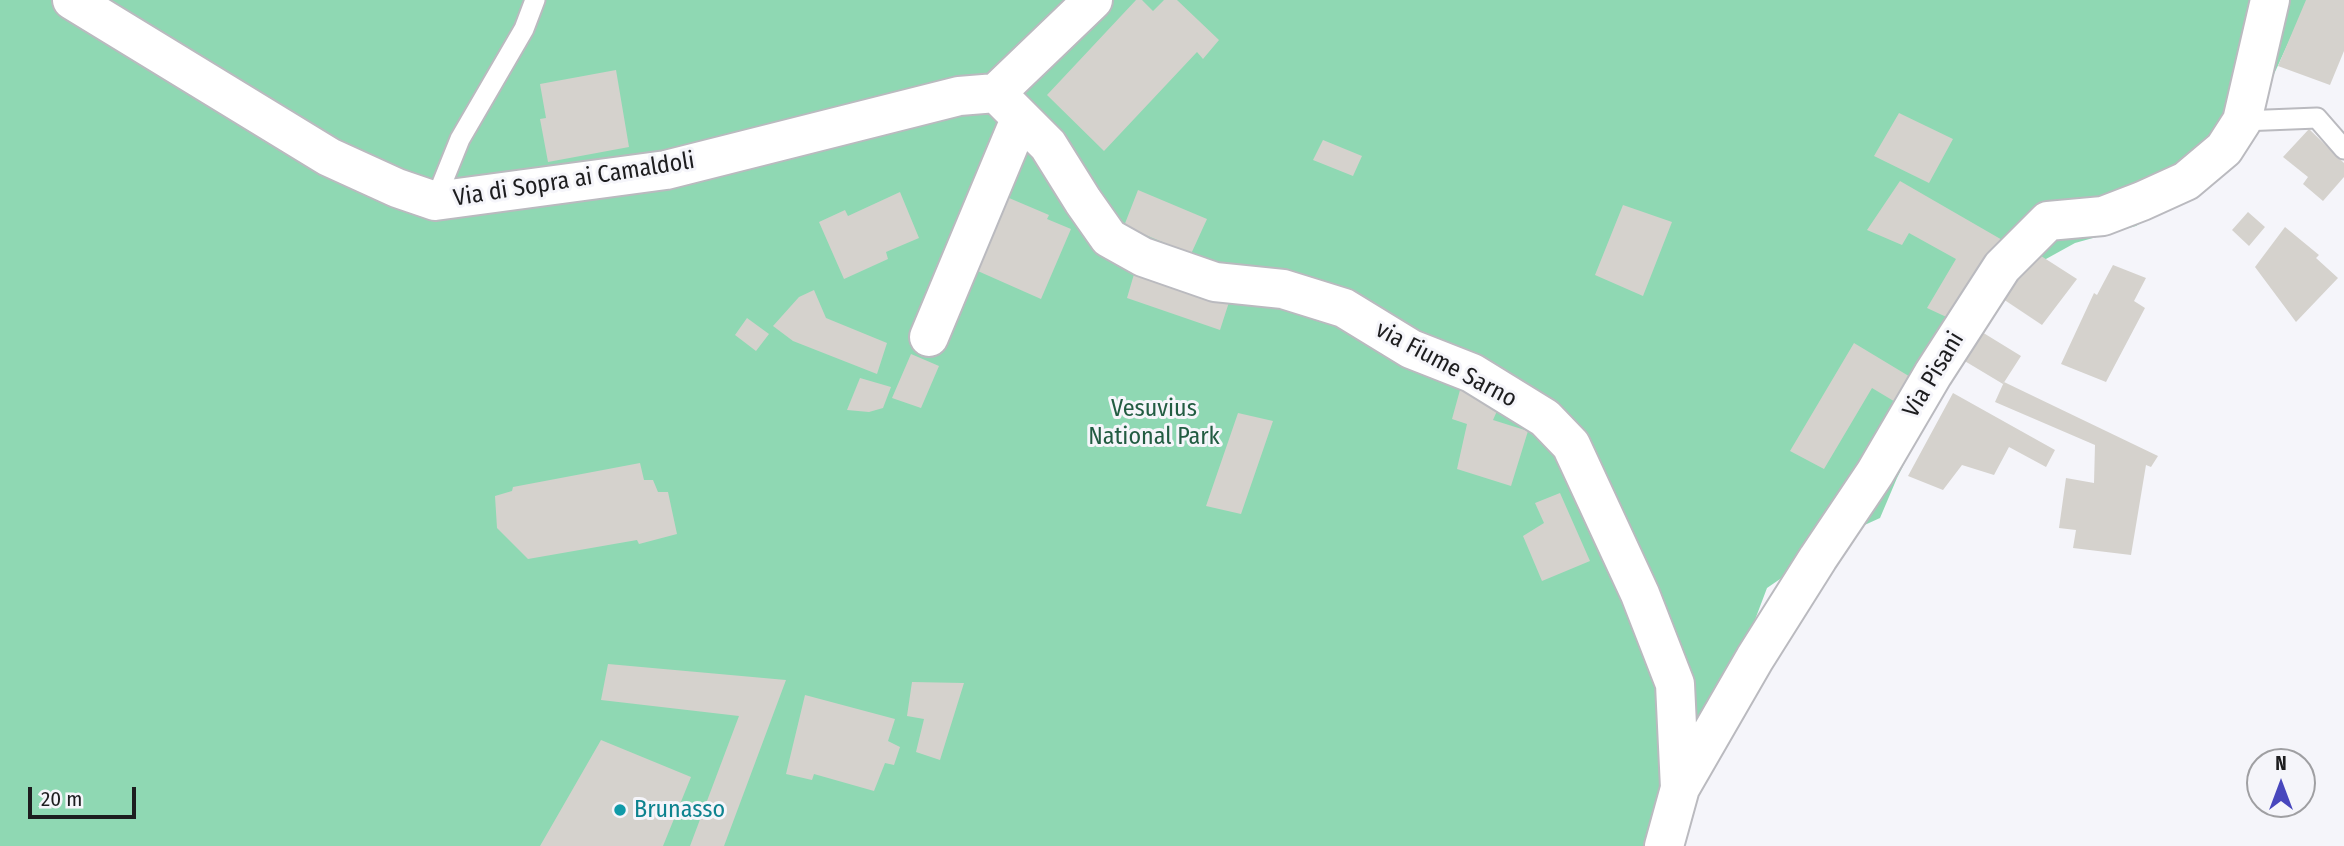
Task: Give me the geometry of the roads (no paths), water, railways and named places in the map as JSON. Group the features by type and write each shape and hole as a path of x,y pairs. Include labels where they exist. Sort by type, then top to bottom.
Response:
{"street":[{"name":"Via di Sopra ai Camaldoli","path":"72,0 329,157 397,188 435,201 666,170 959,96 1008,106"},
{"path":"929,337 1008,106 1093,0"},
{"name":"Via Pisani","path":"1664,846 1680,788 1762,647 1875,473 1933,374 2002,267 2048,221 2103,216 2186,181 2224,149 2242,121 2270,0"},
{"name":"via Fiume Sarno","path":"1008,106 1048,145 1110,238 1143,257 1216,282 1283,289 1343,308 1411,349 1472,373 1545,418 1571,445 1640,594 1675,684 1680,788"}],"lane":[{"path":"435,201 460,139 524,29 535,0"},
{"path":"2242,121 2317,118 2344,149"}],"place":[{"name":"Brunasso","path":"620,810"}],"park label":[{"name":"Vesuvius National Park","path":"1154,423"}]}
